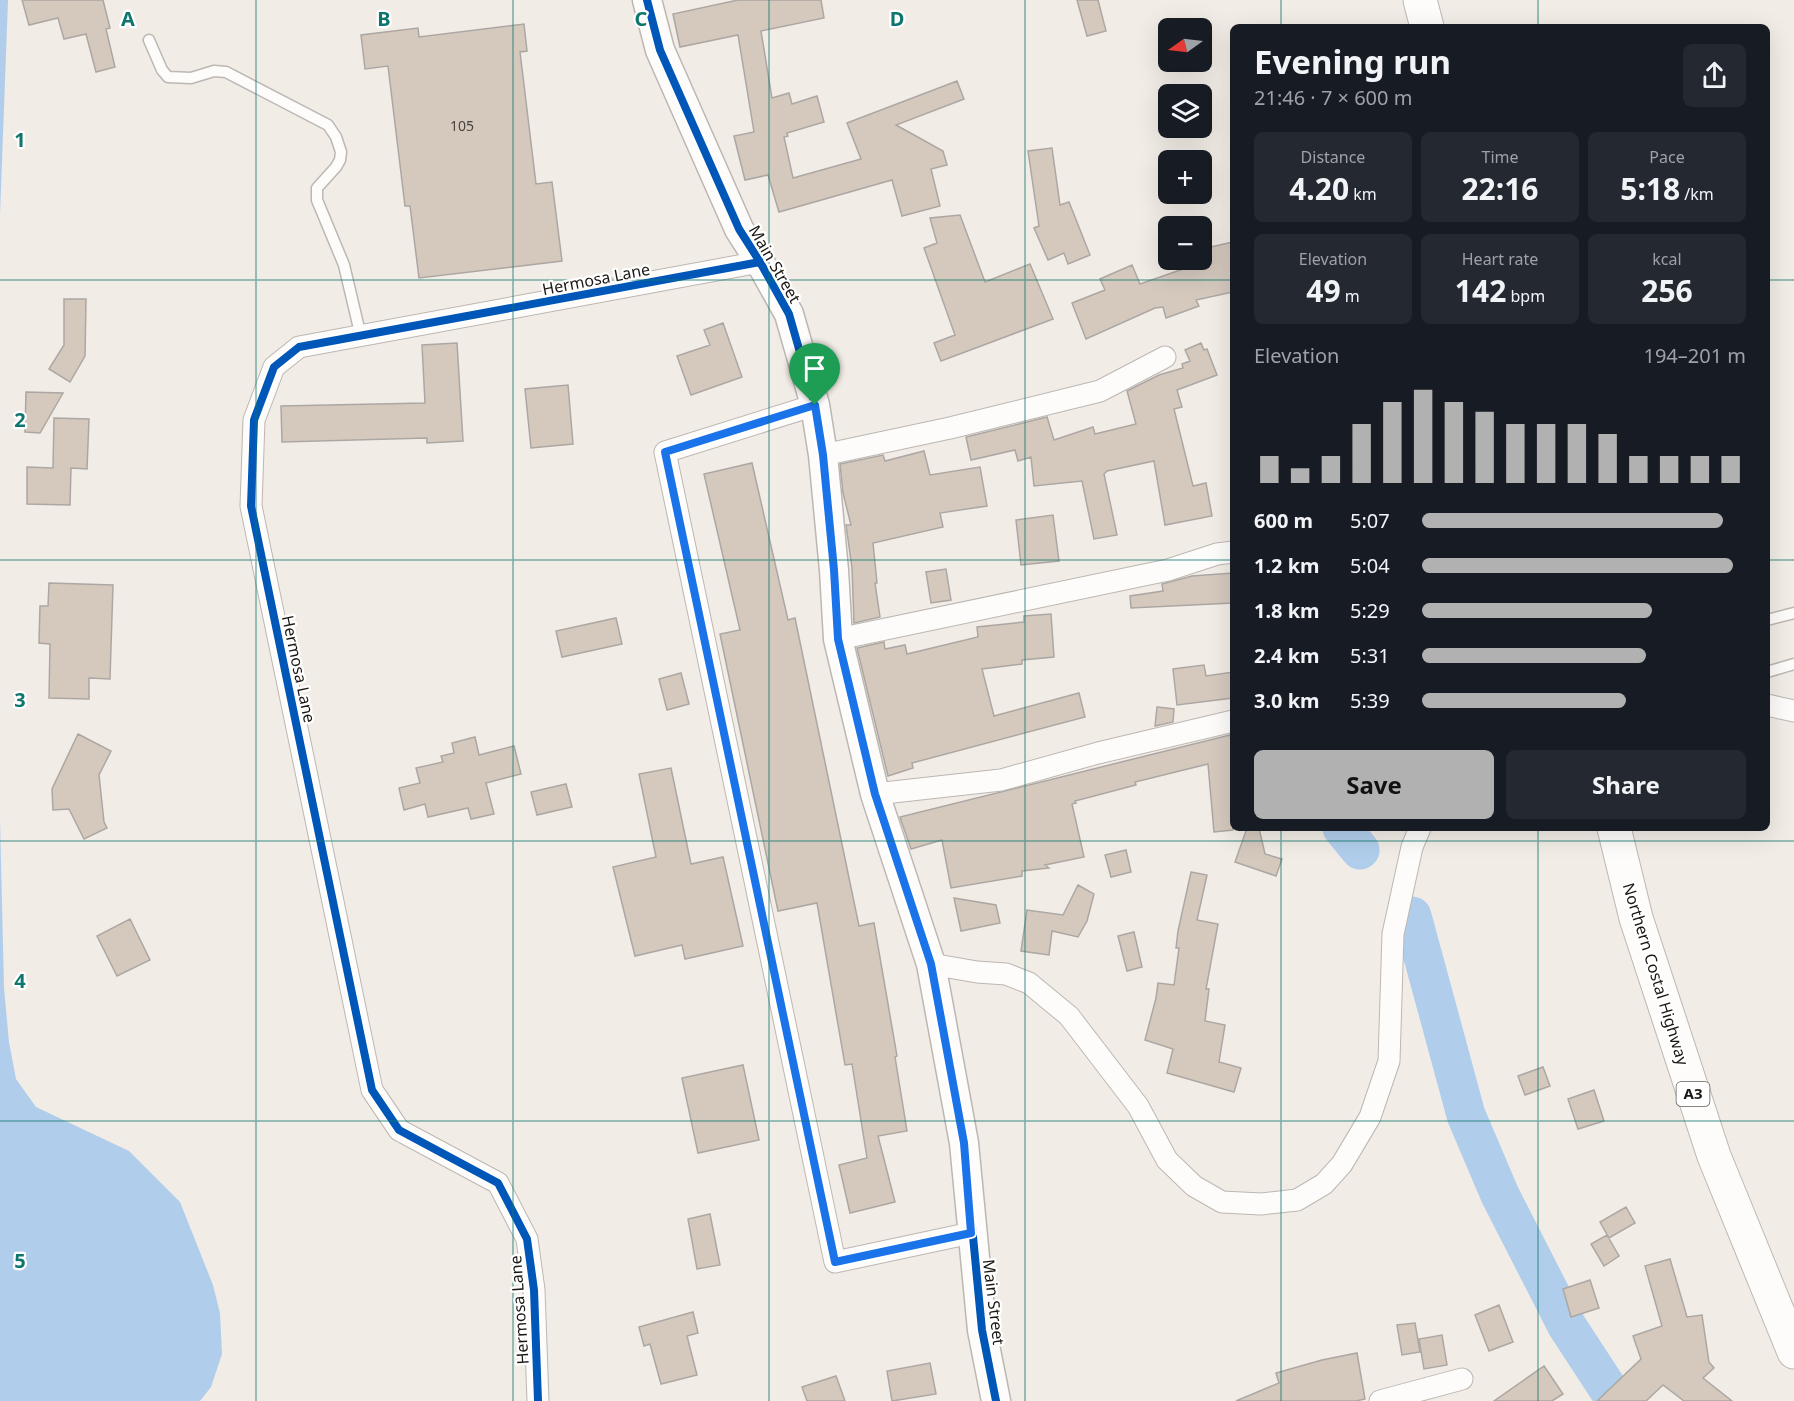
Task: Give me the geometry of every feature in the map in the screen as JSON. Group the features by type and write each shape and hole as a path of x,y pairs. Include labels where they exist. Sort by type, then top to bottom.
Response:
{"main road":[{"path":"1420,0 1426,24"},
{"name":"Northern Costal Highway","path":"1615,831 1636,918 1714,1156 1794,1352"}],"street":[{"name":"Main Street","path":"647,0 660,50 739,229 789,314 815,405 823,455 838,639 875,794 931,964 964,1143 982,1330 996,1401"},
{"name":"Hermosa Lane","path":"538,1401 534,1290 527,1239 498,1183 399,1130 372,1090 251,506 254,420 274,367 299,347 760,262"},
{"path":"823,455 950,428 1100,391 1165,357"},
{"path":"815,405 665,452 835,1262 971,1233"},
{"path":"838,639 1168,570 1216,554 1230,552"},
{"path":"1770,706 1794,711"},
{"path":"875,794 1001,780 1098,753 1230,722"},
{"path":"931,964 977,972 1006,974 1029,983 1069,1016 1138,1106 1167,1160 1194,1186 1222,1202 1261,1204 1297,1200 1324,1185 1342,1164 1370,1117 1389,1061 1393,934 1412,847 1419,831"},
{"path":"1380,1401 1462,1379"}],"lane":[{"path":"149,40 162,70 168,77 190,78 220,70 239,77 328,125 336,137 341,152 340,160 317,188 317,200 344,265 361,337"},
{"path":"1770,619 1794,613"},
{"path":"1770,671 1794,664"}],"water":[{"path":"0,0 8,0 0,215"},
{"path":"0,818 4,988 9,1042 16,1079 36,1107 129,1151 180,1202 213,1285 220,1313 222,1354 211,1387 200,1401 0,1401"}],"building":[{"path":"22,0 103,0 110,28 106,29 115,67 96,72 86,34 64,39 58,18 29,25"},
{"path":"738,0 821,0 824,18 761,31 772,98 789,93 792,104 817,96 824,122 787,133 788,136 784,137 793,178 861,159 847,123 957,81 964,99 896,125 943,151 947,165 931,169 940,206 902,216 892,180 779,212 768,175 745,180 734,136 754,132 738,35 680,47 673,14"},
{"path":"1077,0 1098,0 1106,31 1087,36"},
{"path":"524,24 527,51 520,52 536,184 552,182 562,261 419,278 410,206 405,206 388,66 365,69 361,35 418,28 419,37"},
{"path":"1052,148 1060,205 1069,202 1090,255 1068,264 1064,253 1048,260 1034,228 1039,226 1028,151"},
{"path":"960,215 985,282 1030,264 1053,319 941,361 934,343 955,335 924,248 937,243 930,218"},
{"path":"1230,243 1230,293 1196,300 1199,306 1166,318 1163,307 1155,308 1086,339 1072,303 1105,290 1100,279 1132,265 1140,284 1180,270 1212,270 1212,247"},
{"path":"64,299 86,299 85,356 70,382 49,369 64,345"},
{"path":"723,323 742,377 691,395 677,356 710,345 704,330"},
{"path":"457,343 463,441 427,443 427,438 282,442 281,406 425,403 422,345"},
{"path":"1201,343 1204,350 1207,349 1217,375 1177,390 1182,407 1174,409 1193,486 1206,483 1212,516 1165,525 1154,461 1107,471 1104,474 1117,535 1094,539 1082,481 1034,486 1031,457 1018,461 1015,450 971,460 966,437 1047,417 1054,440 1093,427 1095,434 1136,424 1127,391 1159,375 1183,368 1182,364 1190,361 1185,350"},
{"path":"568,385 573,444 531,448 525,389"},
{"path":"26,392 63,393 40,433 25,432"},
{"path":"54,418 89,419 87,469 71,468 70,505 27,504 27,467 53,468"},
{"path":"924,451 930,475 980,467 987,506 940,513 943,527 873,543 880,617 854,623 852,568 846,525 851,525 843,493 840,464 883,455 885,461"},
{"path":"752,463 788,620 795,618 859,926 874,923 897,1056 895,1057 907,1131 878,1136 895,1202 850,1213 839,1165 867,1158 852,1064 845,1065 817,903 778,911 720,634 740,630 704,474"},
{"path":"1053,515 1059,561 1021,565 1016,520"},
{"path":"946,569 951,600 931,603 926,572"},
{"path":"1230,573 1230,603 1131,608 1130,596 1163,591 1162,584 1192,576"},
{"path":"49,583 113,585 110,679 89,678 89,699 49,698 50,644 39,643 40,606 48,606"},
{"path":"1051,614 1054,657 1022,660 1022,664 982,669 994,716 1079,693 1085,717 912,763 913,768 888,776 857,648 884,642 885,649 905,645 907,654 978,637 977,627 1024,622 1024,616"},
{"path":"616,618 622,644 562,657 556,631"},
{"path":"1204,665 1206,676 1230,672 1230,698 1177,705 1173,669"},
{"path":"681,673 689,704 667,710 659,679"},
{"path":"1157,707 1174,709 1173,722 1155,726"},
{"path":"78,734 111,751 99,775 104,822 107,828 84,839 69,809 53,810 52,789"},
{"path":"1230,735 1230,830 1214,832 1208,764 1135,782 1136,785 1075,801 1076,803 1072,804 1084,857 1045,865 1049,868 1022,871 1022,876 951,888 942,840 911,849 900,817"},
{"path":"475,737 479,755 514,746 521,774 486,783 494,814 471,819 468,808 428,817 425,804 404,810 399,788 420,783 416,768 443,762 441,756 454,753 452,743"},
{"path":"671,768 691,864 723,857 743,946 685,959 682,945 635,956 613,867 656,857 639,774"},
{"path":"566,784 572,807 537,815 531,792"},
{"path":"1246,831 1260,831 1265,854 1282,859 1276,876 1235,862"},
{"path":"1126,850 1131,872 1111,877 1105,855"},
{"path":"1191,872 1207,875 1197,920 1218,924 1206,989 1209,989 1205,1021 1225,1025 1219,1062 1241,1068 1234,1092 1167,1073 1173,1049 1145,1040 1158,983 1174,985 1179,948 1176,948 1178,931"},
{"path":"1078,885 1094,894 1087,921 1078,937 1052,931 1049,955 1021,951 1027,910 1063,915"},
{"path":"954,898 996,905 1000,923 961,931"},
{"path":"130,919 150,960 117,976 97,936"},
{"path":"1134,932 1142,967 1127,971 1118,936"},
{"path":"743,1065 759,1140 698,1153 682,1078"},
{"path":"1543,1067 1550,1086 1525,1095 1518,1076"},
{"path":"1594,1090 1604,1121 1578,1129 1568,1099"},
{"path":"1626,1207 1635,1223 1609,1238 1600,1222"},
{"path":"710,1214 720,1265 697,1269 688,1219"},
{"path":"1607,1235 1619,1256 1604,1266 1591,1244"},
{"path":"1670,1259 1687,1317 1702,1315 1709,1362 1714,1368 1703,1378 1732,1401 1684,1401 1663,1385 1646,1401 1597,1401 1641,1359 1633,1336 1662,1326 1645,1266"},
{"path":"1590,1280 1599,1308 1571,1317 1563,1289"},
{"path":"1499,1305 1513,1342 1489,1351 1475,1315"},
{"path":"693,1312 698,1333 687,1336 697,1375 661,1384 650,1344 644,1346 639,1327"},
{"path":"1415,1323 1420,1352 1402,1355 1397,1325"},
{"path":"1442,1335 1447,1365 1424,1369 1419,1339"},
{"path":"1357,1353 1365,1399 1356,1401 1236,1401 1279,1383 1276,1373"},
{"path":"930,1363 936,1394 892,1401 887,1371"},
{"path":"1544,1366 1563,1394 1552,1401 1494,1401"},
{"path":"836,1376 845,1401 807,1401 802,1387"}],"waterway":[{"path":"1344,831 1360,850"},
{"path":"1412,916 1466,1115 1500,1195 1567,1326 1616,1401"}],"cycle path":[{"path":"647,0 660,50 739,229 789,314 815,405 823,455 838,639 875,794 931,964 964,1143 982,1330 996,1401"},
{"path":"538,1401 534,1290 527,1239 498,1183 399,1130 372,1090 251,506 254,420 274,367 299,347 760,262"}],"route":[{"path":"815,405 823,455 838,639 875,794 931,964 964,1143 971,1233 835,1262 665,452 815,405"}]}
